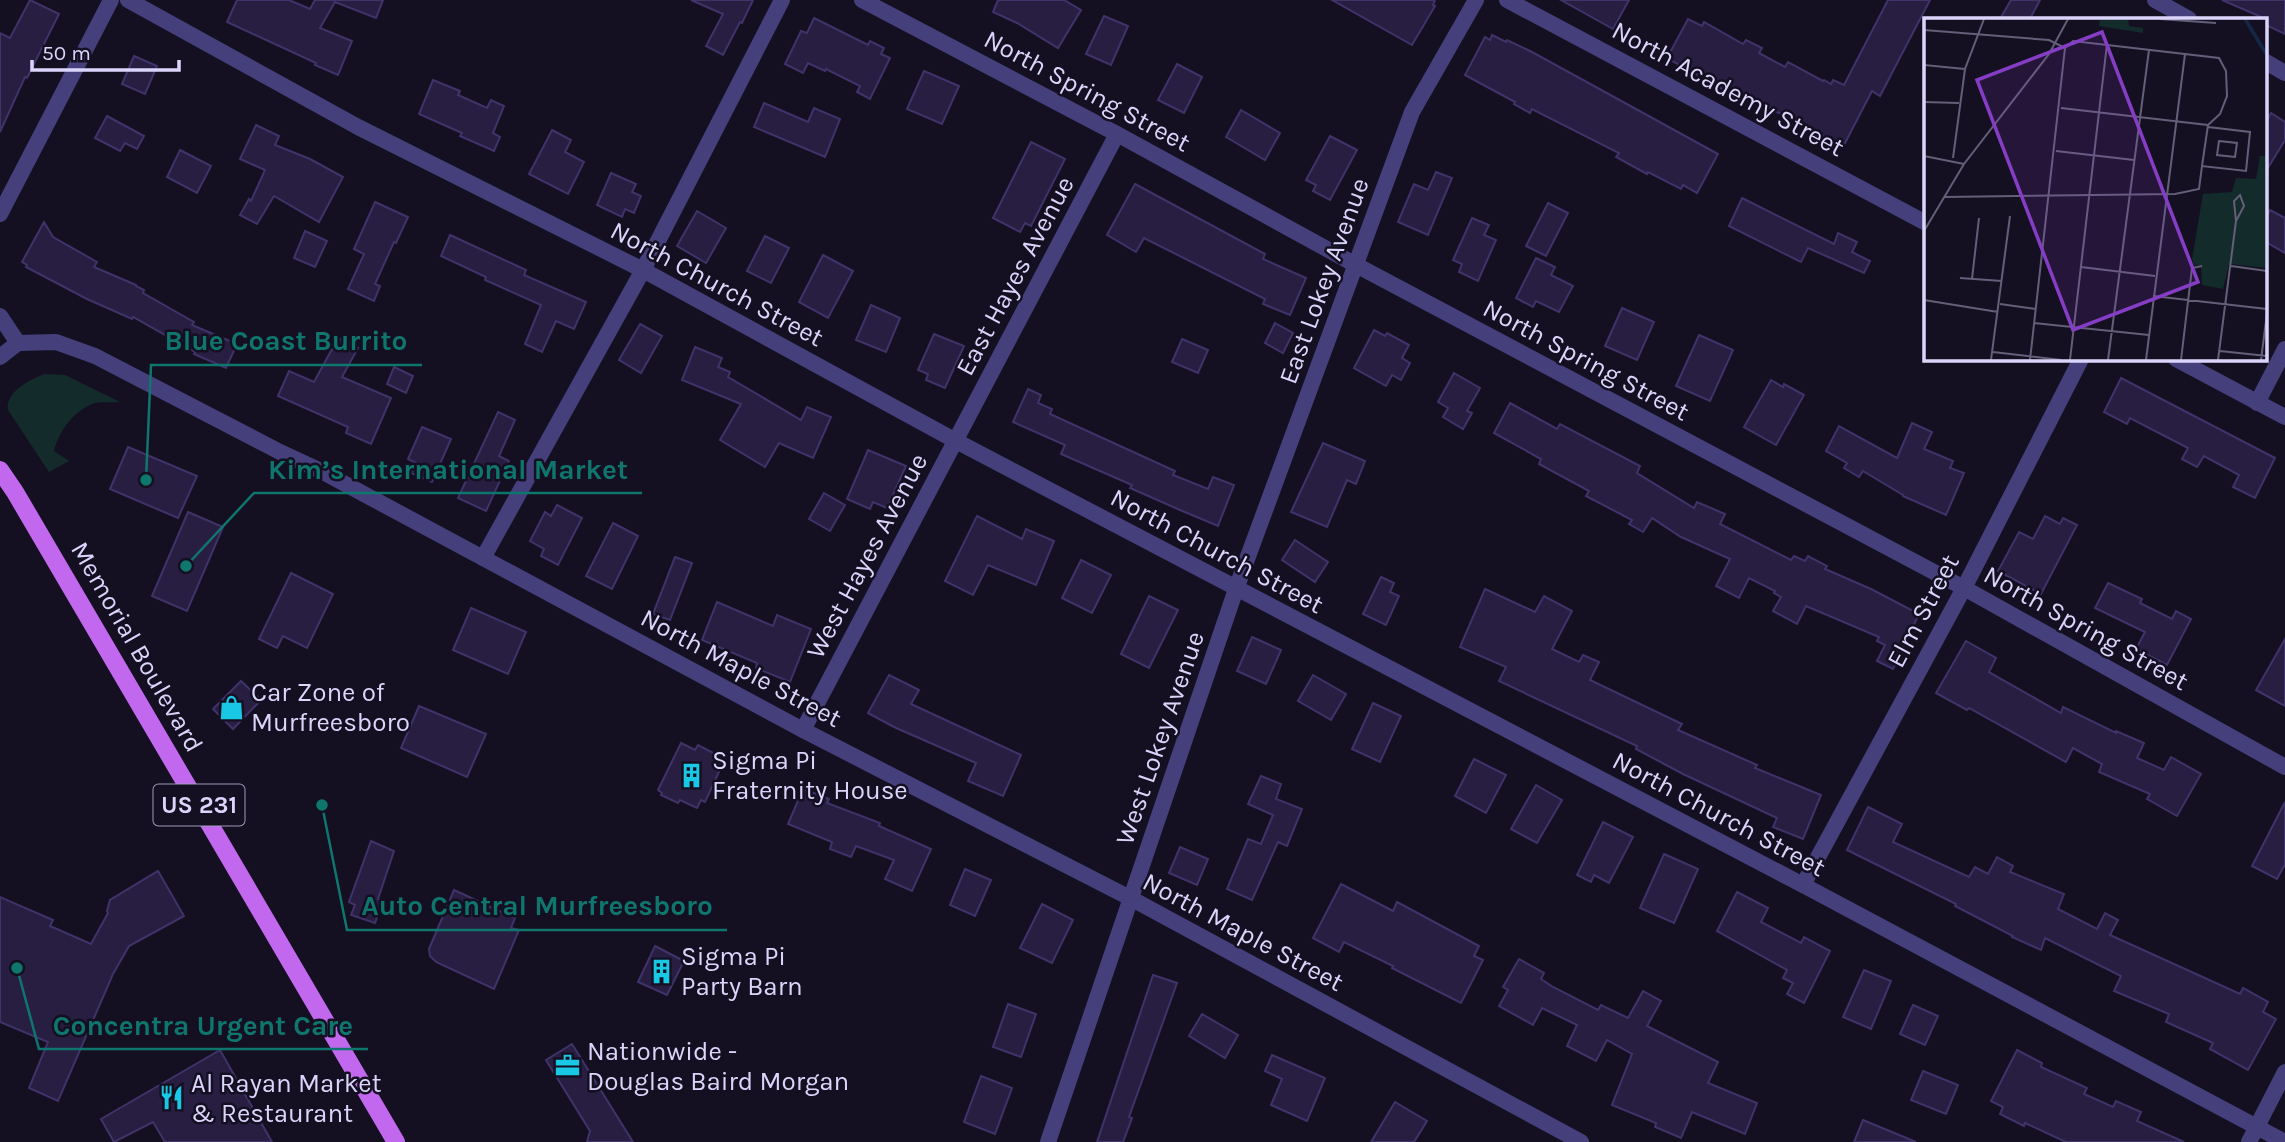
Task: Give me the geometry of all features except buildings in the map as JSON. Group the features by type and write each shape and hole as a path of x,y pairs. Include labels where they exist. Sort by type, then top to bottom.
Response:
{"main road":[{"name":"Memorial Boulevard","path":"0,470 396,1142"}],"street":[{"path":"0,214 111,0"},
{"name":"North Church Street","path":"128,0 358,127 643,270 956,441 1803,885 2253,1135 2285,1142"},
{"path":"482,558 643,270 782,0"},
{"name":"North Spring Street","path":"862,0 1964,588 2285,767"},
{"name":"East Lokey Avenue","path":"1236,589 1412,112 1476,0"},
{"name":"North Academy Street","path":"1507,0 1924,222"},
{"path":"2155,0 2187,18"},
{"path":"2268,63 2285,73"},
{"name":"East Hayes Avenue","path":"956,441 1117,134"},
{"path":"0,316 18,343 0,357"},
{"name":"North Maple Street","path":"18,343 56,342 95,356 323,472 803,730 1132,900 1581,1142"},
{"path":"2257,403 2285,349"},
{"name":"Elm Street","path":"1803,885 1964,588 2080,360"},
{"path":"2178,360 2285,417"},
{"name":"West Hayes Avenue","path":"803,730 956,441"},
{"name":"West Lokey Avenue","path":"1048,1142 1236,589"},
{"path":"2253,1135 2285,1072"}],"green space":[{"path":"46,374 65,375 120,402 92,404 73,418 59,436 54,451 69,461 49,472 8,410 8,403 15,392 27,382"}],"place":[{"name":"Blue Coast Burrito","path":"146,480"},
{"name":"Kim’s International Market","path":"186,566"},
{"name":"Car Zone of Murfreesboro","path":"231,707"},
{"name":"Sigma Pi Fraternity House","path":"692,775"},
{"name":"Auto Central Murfreesboro","path":"322,805"},
{"name":"Concentra Urgent Care","path":"17,968"},
{"name":"Sigma Pi Party Barn","path":"661,971"},
{"name":"Nationwide - Douglas Baird Morgan","path":"567,1066"},
{"name":"Al Rayan Market & Restaurant","path":"171,1098"}]}
